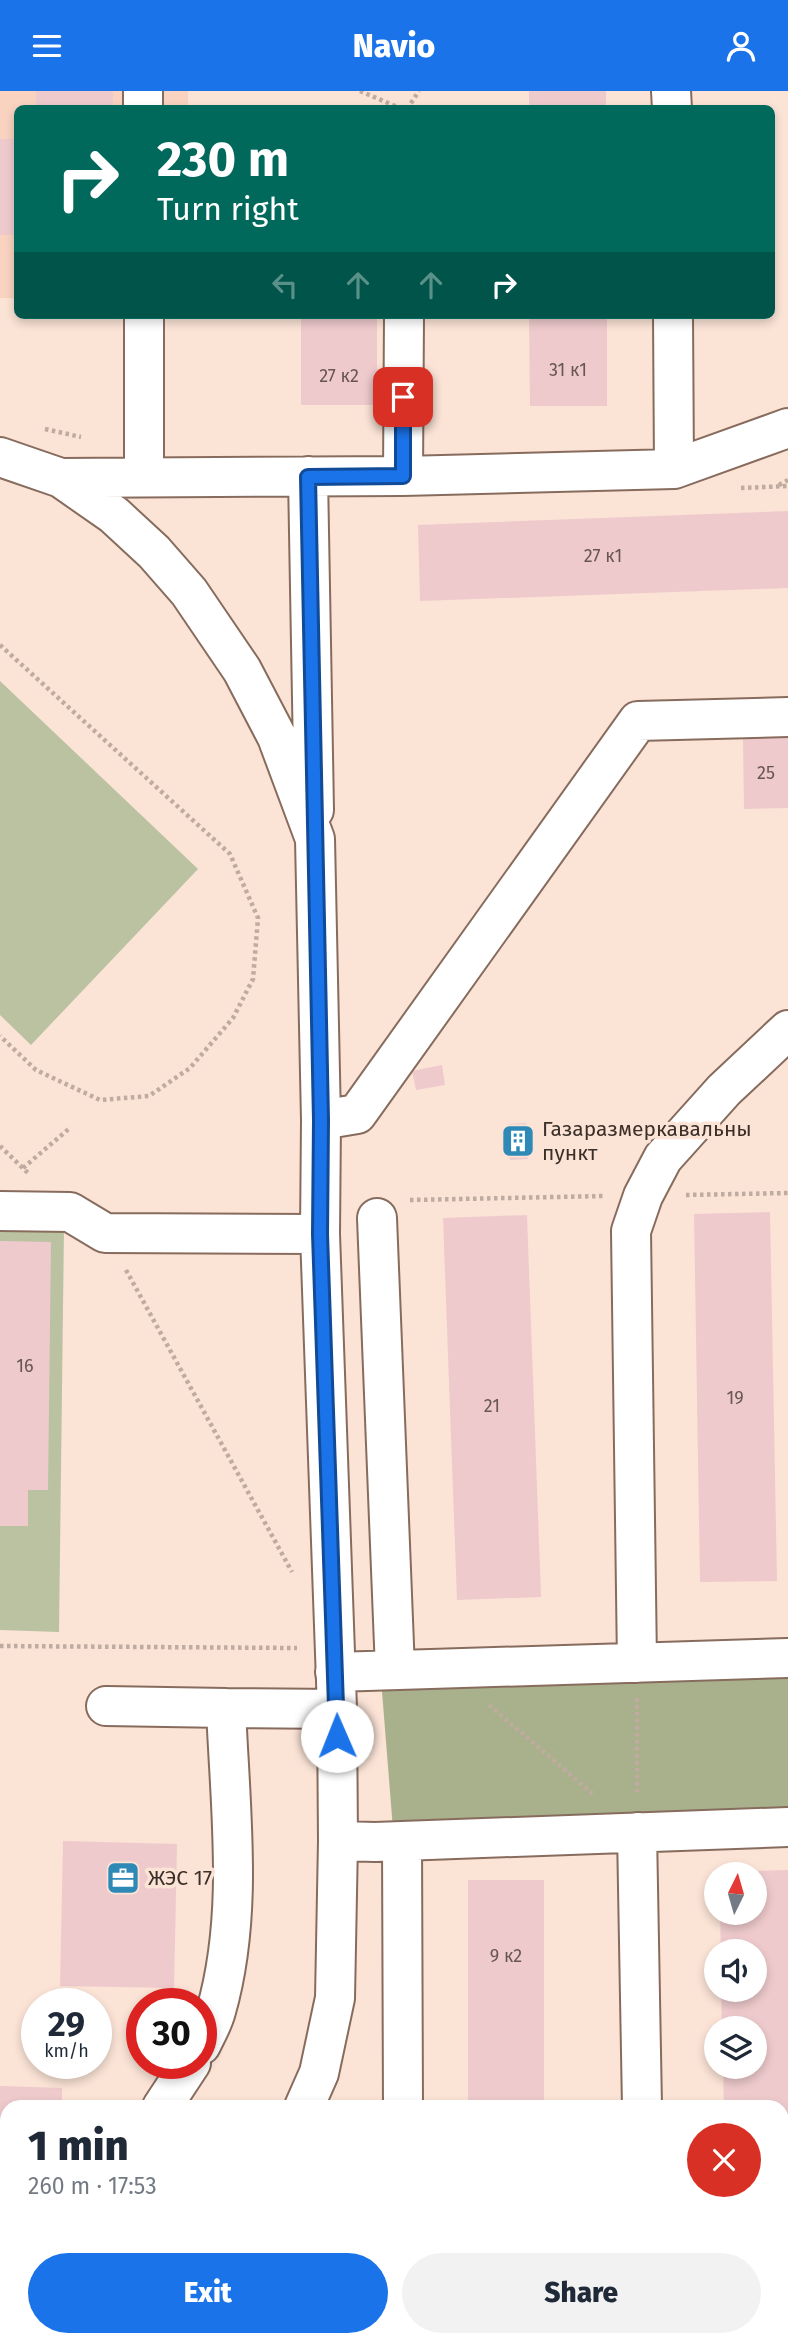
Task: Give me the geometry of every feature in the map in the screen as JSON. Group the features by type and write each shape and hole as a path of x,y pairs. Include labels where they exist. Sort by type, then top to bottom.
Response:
{"street":[{"path":"144,319 144,477"},
{"path":"403,476 404,319"},
{"path":"673,319 674,469"},
{"path":"61,478 403,476 674,469 788,428"},
{"path":"0,457 61,478 114,515 154,552 188,592 242,670 277,737 315,839"},
{"path":"307,2100 319,2073 335,1998 338,1841 337,1709 320,1234 321,1120 308,477"},
{"path":"321,1120 357,1114 638,721 788,717"},
{"path":"637,1663 631,1231 626,1196 724,1090 788,1030"},
{"path":"390,1209 395,1670"},
{"path":"0,1210 70,1212 105,1233 320,1234"},
{"path":"335,1660 395,1670 788,1658"},
{"path":"106,1706 337,1709"},
{"path":"217,2010 228,1962 233,1887 226,1708"},
{"path":"338,1841 788,1827"},
{"path":"638,1832 642,2100"},
{"path":"402,1840 403,2100"},
{"path":"167,2100 180,2079"}],"path":[{"path":"360,91 394,105"},
{"path":"407,105 419,91"},
{"path":"778,486 788,480"},
{"path":"737,488 788,486"},
{"path":"0,645 230,854 258,918 253,979 233,1018 190,1068 149,1096 100,1100 36,1070 0,1036"},
{"path":"23,1168 71,1127"},
{"path":"390,1209 626,1196 788,1193"},
{"path":"105,1233 294,1575"},
{"path":"0,1646 335,1660"},
{"path":"637,1663 638,1832"},
{"path":"489,1704 595,1795"}],"shaded area":[{"path":"0,91 188,91 188,105 14,105 14,298 0,298"}],"green space":[{"path":"0,681 198,869 31,1045 0,1015"},
{"path":"0,1226 64,1227 59,1632 0,1630"},
{"path":"788,1668 788,1815 393,1829 381,1679"}],"building":[{"path":"36,91 113,91 113,105 36,105"},
{"path":"529,91 606,91 606,105 529,105"},
{"path":"0,139 14,139 14,235 0,235"},
{"path":"301,319 377,319 377,405 301,405"},
{"path":"529,319 607,319 607,406 530,406"},
{"path":"788,511 788,588 420,601 418,525"},
{"path":"788,737 788,808 744,809 743,738"},
{"path":"442,1065 445,1085 416,1090 412,1071"},
{"name":"Газаразмеркавальны пункт","path":"526,1123 528,1159 510,1160 508,1124"},
{"path":"770,1212 777,1581 700,1582 694,1214"},
{"path":"527,1215 541,1597 457,1600 443,1218"},
{"path":"0,1241 51,1242 48,1490 28,1490 28,1526 0,1526"},
{"path":"63,1841 177,1844 174,1988 60,1986"},
{"path":"788,1870 788,2100 724,2100 723,2079 767,2079 767,2016 722,2016 721,2002 767,2002 767,1939 721,1939 720,1925 767,1925 767,1871"},
{"path":"468,1880 544,1880 544,2100 468,2100"},
{"path":"0,2086 62,2088 62,2100 0,2100"}],"place":[{"name":"Газаразмеркавальны пункт","path":"518,1141"},
{"name":"ЖЭС 17","path":"123,1878"}],"route":[{"path":"337,1736 320,1234 321,1120 308,477 403,476 403,397"}]}
